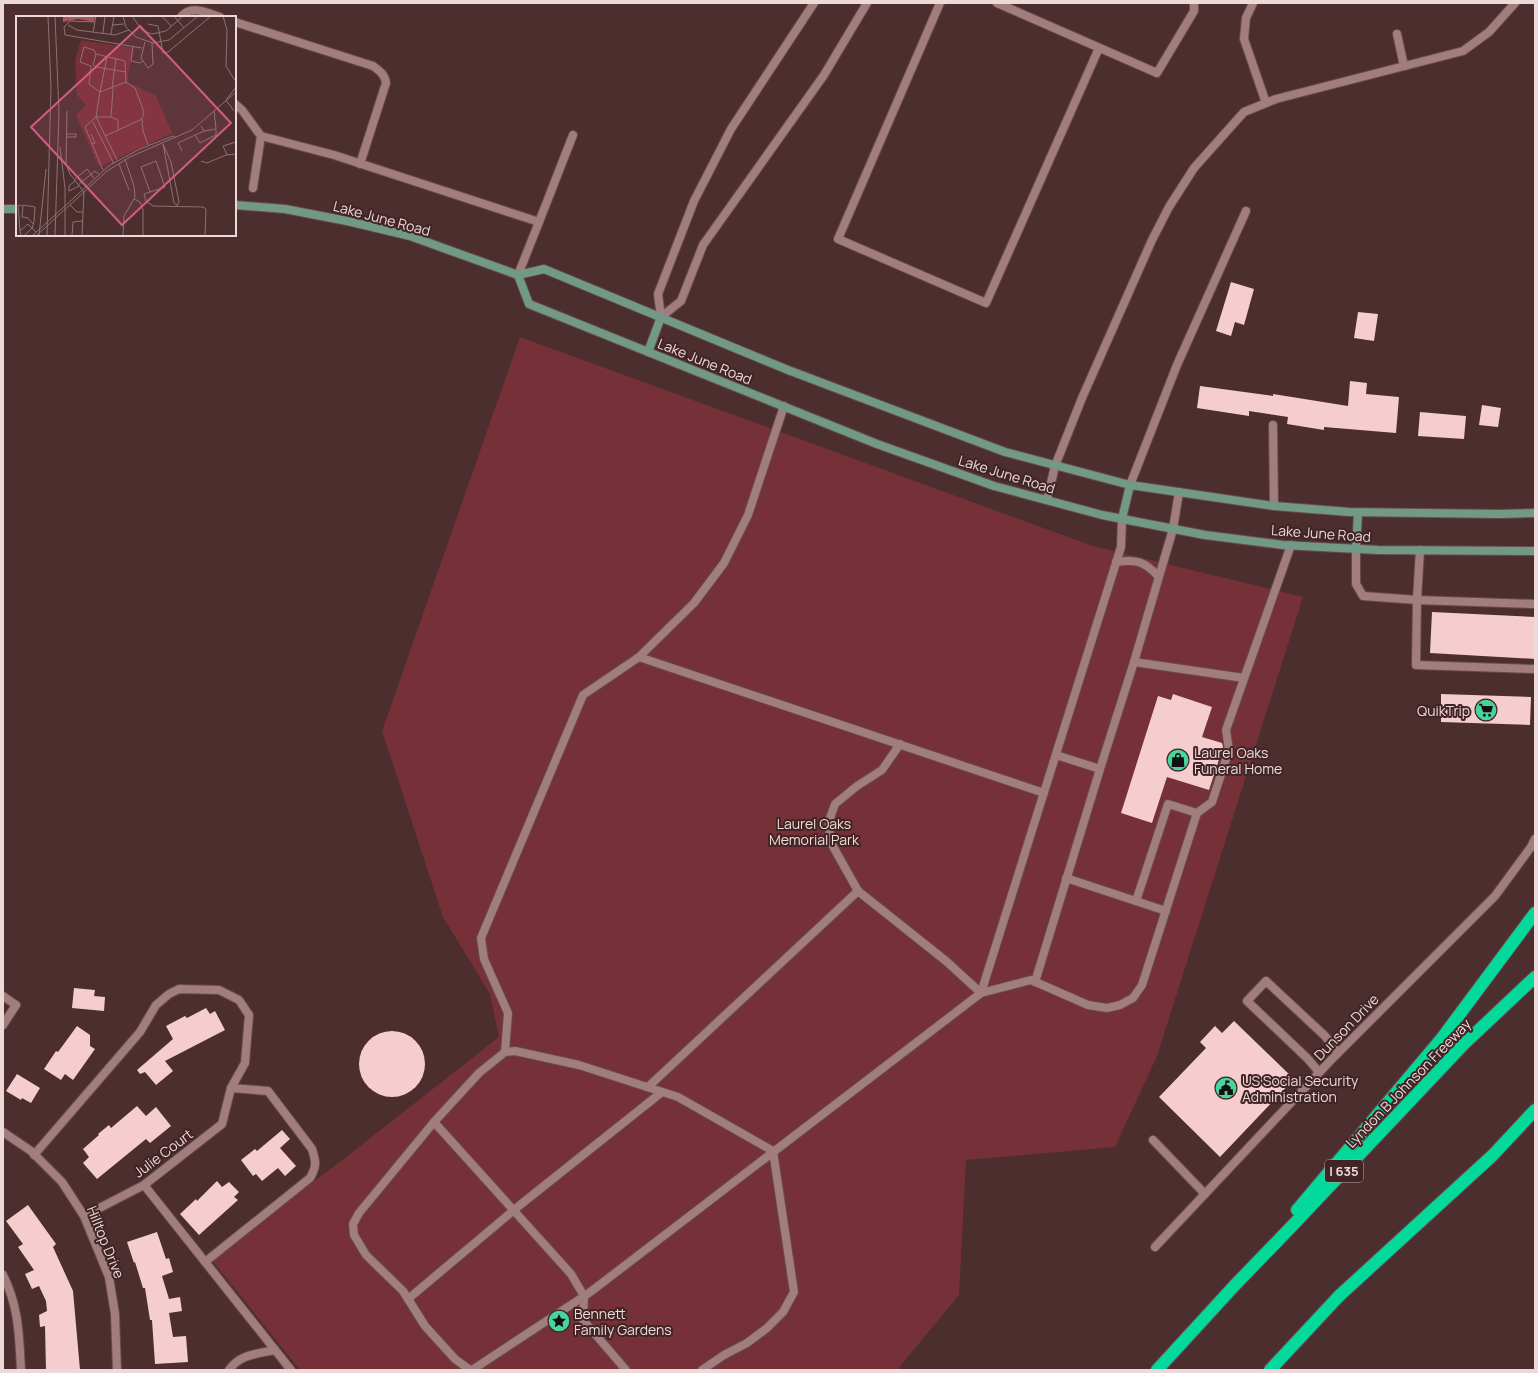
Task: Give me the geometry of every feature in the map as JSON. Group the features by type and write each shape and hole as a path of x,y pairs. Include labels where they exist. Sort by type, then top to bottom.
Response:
{"highway":[{"path":"1235,1285 1442,1038 1535,913"},
{"name":"Lyndon B Johnson Freeway","path":"1157,1370 1235,1285 1464,1044 1535,977"},
{"path":"1493,1155 1535,1110"},
{"path":"1270,1370 1339,1296 1535,1118"}],"main road":[{"name":"Lake June Road","path":"236,205 286,209 347,221 403,235 518,275 544,269 788,370 1005,452 1130,485 1274,506 1358,513 1535,513"},
{"path":"3,210 16,209"},
{"name":"Lake June Road","path":"518,275 529,304 877,444 994,486 1122,519 1205,535 1291,545 1356,549 1535,551"},
{"path":"648,352 662,317"},
{"path":"1122,519 1130,485"},
{"path":"1356,549 1358,513"}],"street":[{"path":"662,317 658,294 694,201 731,129 814,3"},
{"path":"662,317 681,301 703,245 824,75 867,3"},
{"path":"940,3 838,238 986,303 1098,48"},
{"path":"997,3 1157,73 1194,11 1194,3"},
{"path":"1253,3 1246,18 1244,39 1266,103"},
{"path":"1047,500 1055,466 1152,240 1169,207 1194,168 1244,112 1276,99 1463,51 1489,32 1515,3"},
{"path":"182,16 185,12 190,10 199,10 217,16"},
{"path":"236,22 373,66 383,74 386,83 360,164"},
{"path":"1397,34 1404,66"},
{"path":"236,105 242,110 261,136 334,155 539,222"},
{"path":"518,275 572,135"},
{"path":"252,188 261,136"},
{"path":"1130,485 1177,365 1246,211"},
{"path":"505,1052 508,1013 484,959 481,938 583,695 639,657 694,603 724,563 748,515 784,406"},
{"path":"1273,425 1274,506"},
{"path":"1034,982 1134,662 1173,529 1179,492"},
{"path":"981,993 1121,547 1122,519"},
{"path":"772,1151 678,1097 579,1065 515,1051 505,1052 479,1073 434,1122 359,1213 353,1224 354,1235 366,1255 403,1292 425,1326 455,1359 471,1370 584,1296 772,1151 981,993 1031,980 1088,1005 1107,1008 1120,1005 1133,998 1142,985 1197,813 1212,802 1229,750 1226,730 1291,545"},
{"path":"1356,549 1356,584 1362,596 1417,600 1535,604"},
{"path":"1420,550 1417,600 1416,665 1535,669"},
{"path":"1116,562 1130,560 1148,565 1158,576"},
{"path":"639,657 1044,792"},
{"path":"1134,662 1244,678"},
{"path":"900,744 882,770 857,786 835,804 829,821 830,841 858,891 946,961 981,993"},
{"path":"1056,755 1100,768"},
{"path":"1136,901 1168,804 1197,813"},
{"name":"Dunson Drive","path":"1155,1247 1319,1072 1495,896 1531,847 1535,839"},
{"path":"1066,878 1166,911"},
{"path":"648,1087 858,891"},
{"path":"1319,1072 1307,1058 1247,1001 1266,981 1325,1036 1338,1053"},
{"name":"Julie Court","path":"34,1155 140,1032 156,1005 169,994 179,989 219,990 239,1000 249,1015 245,1063 232,1088 222,1124 144,1185 84,1216"},
{"path":"3,996 16,1005 3,1025"},
{"path":"205,1262 310,1178 315,1169 312,1149 268,1091 232,1088"},
{"path":"408,1299 514,1210 662,1092"},
{"path":"434,1122 571,1274 584,1296 583,1320 626,1370"},
{"name":"Hilltop Drive","path":"3,1132 34,1155 62,1182 84,1216 109,1276 115,1314 117,1370"},
{"path":"1153,1140 1205,1194"},
{"path":"702,1370 724,1355 747,1343 767,1328 783,1312 794,1292 772,1151"},
{"path":"144,1185 291,1370"},
{"path":"3,1275 11,1291 19,1324 21,1370"},
{"path":"229,1370 235,1362 243,1357 275,1350"}],"green space":[{"name":"Laurel Oaks Memorial Park","path":"520,337 1093,546 1303,597 1157,1056 1115,1147 966,1160 959,1295 897,1370 300,1370 211,1259 341,1161 499,1037 490,994 443,917 382,731"}],"building":[{"path":"1231,282 1254,289 1244,325 1235,322 1231,336 1216,331"},
{"path":"1358,312 1378,314 1374,341 1354,338"},
{"path":"1350,381 1367,383 1366,394 1399,397 1396,433 1324,427 1324,430 1287,424 1288,417 1249,411 1249,416 1197,408 1200,386 1273,396 1273,394 1348,406"},
{"path":"1482,405 1501,408 1498,427 1479,425"},
{"path":"1420,412 1466,416 1464,439 1418,436"},
{"path":"1432,612 1535,617 1535,659 1430,653"},
{"name":"Laurel Oaks Funeral Home","path":"1173,694 1212,707 1202,737 1222,743 1223,747 1209,790 1167,777 1152,823 1121,813 1158,696 1171,700"},
{"name":"QuikTrip","path":"1441,694 1531,697 1530,725 1441,722"},
{"path":"74,988 95,990 94,996 105,997 104,1011 72,1008"},
{"path":"206,1008 210,1014 215,1011 225,1030 165,1061 173,1071 156,1085 145,1072 140,1074 137,1070 173,1039 166,1026 185,1016 187,1018"},
{"name":"US Social Security Administration","path":"1234,1021 1294,1079 1220,1157 1159,1097 1206,1048 1200,1042 1215,1026 1222,1033"},
{"path":"77,1026 90,1035 90,1046 95,1049 73,1080 65,1074 61,1080 44,1069 56,1051 58,1052"},
{"path":"392,1031 404,1034 415,1041 422,1052 425,1064 422,1076 415,1087 404,1094 392,1097 380,1094 369,1087 362,1076 359,1064 362,1052 369,1041 380,1034"},
{"path":"17,1074 40,1088 31,1103 22,1098 21,1100 6,1091"},
{"path":"137,1106 146,1116 156,1107 171,1126 150,1143 146,1139 97,1179 83,1163 89,1157 83,1149 109,1125 111,1128"},
{"path":"282,1130 290,1139 280,1148 296,1166 285,1176 278,1168 262,1181 256,1174 253,1176 241,1160 255,1149 257,1151"},
{"path":"217,1181 222,1187 229,1182 239,1192 234,1197 238,1200 199,1235 180,1214 196,1199 197,1201"},
{"path":"28,1205 56,1244 53,1247 73,1291 80,1370 46,1370 45,1326 40,1327 39,1315 47,1311 46,1301 39,1286 32,1289 25,1274 34,1270 18,1247 23,1244 6,1221"},
{"path":"157,1232 166,1259 169,1258 173,1272 162,1276 169,1299 180,1297 182,1311 169,1313 173,1337 186,1336 188,1362 155,1364 152,1320 150,1320 145,1288 143,1288 127,1242"}],"place":[{"name":"QuikTrip","path":"1486,710"},
{"name":"Laurel Oaks Funeral Home","path":"1178,760"},
{"name":"US Social Security Administration","path":"1226,1088"},
{"name":"Bennett Family Gardens","path":"559,1321"}]}
